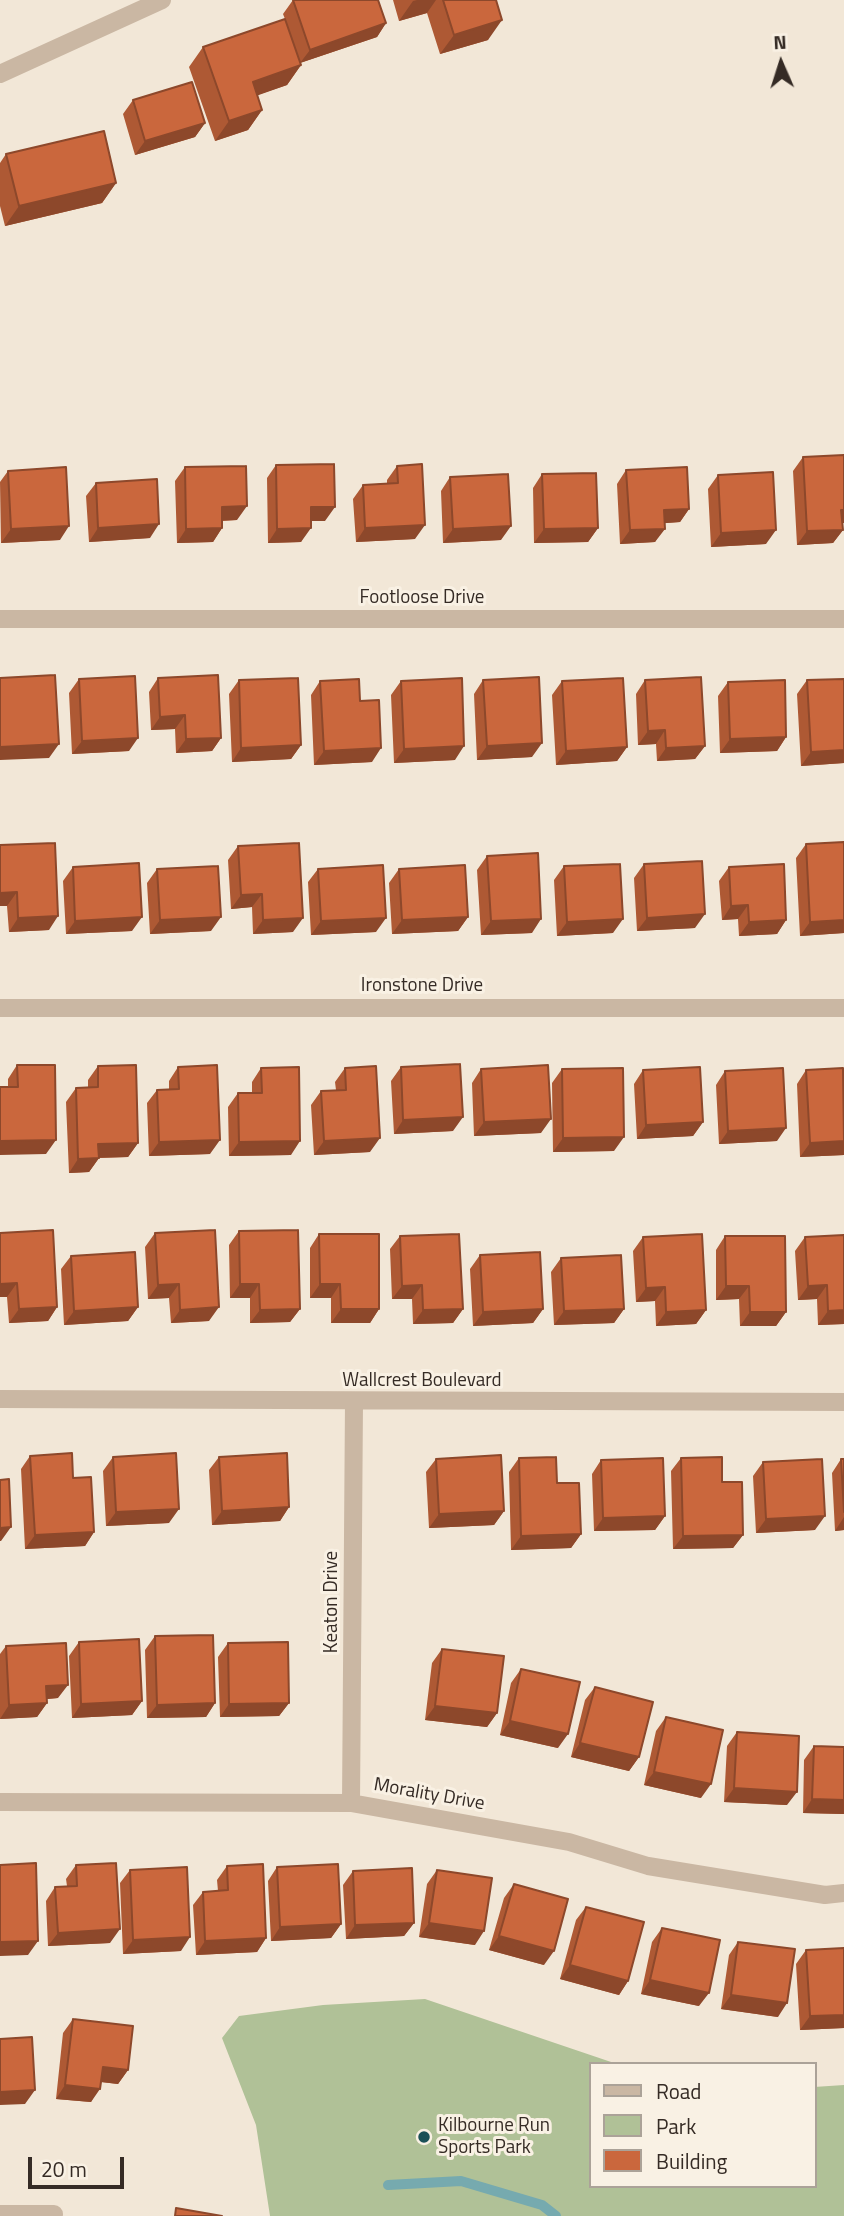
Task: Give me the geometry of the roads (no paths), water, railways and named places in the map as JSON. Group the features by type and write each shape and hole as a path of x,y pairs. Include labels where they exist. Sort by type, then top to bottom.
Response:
{"street":[{"path":"0,74 162,0"},
{"name":"Footloose Drive","path":"0,619 844,619"},
{"name":"Ironstone Drive","path":"0,1008 844,1008"},
{"name":"Wallcrest Boulevard","path":"0,1399 844,1402"},
{"name":"Keaton Drive","path":"352,1803 354,1402"},
{"name":"Morality Drive","path":"0,1802 352,1803 569,1842 648,1866 825,1895 844,1893"},
{"path":"0,2214 54,2214"}],"waterway":[{"path":"388,2185 461,2181 542,2205 556,2216"}],"place":[{"name":"Kilbourne Run Sports Park","path":"424,2137"}]}
